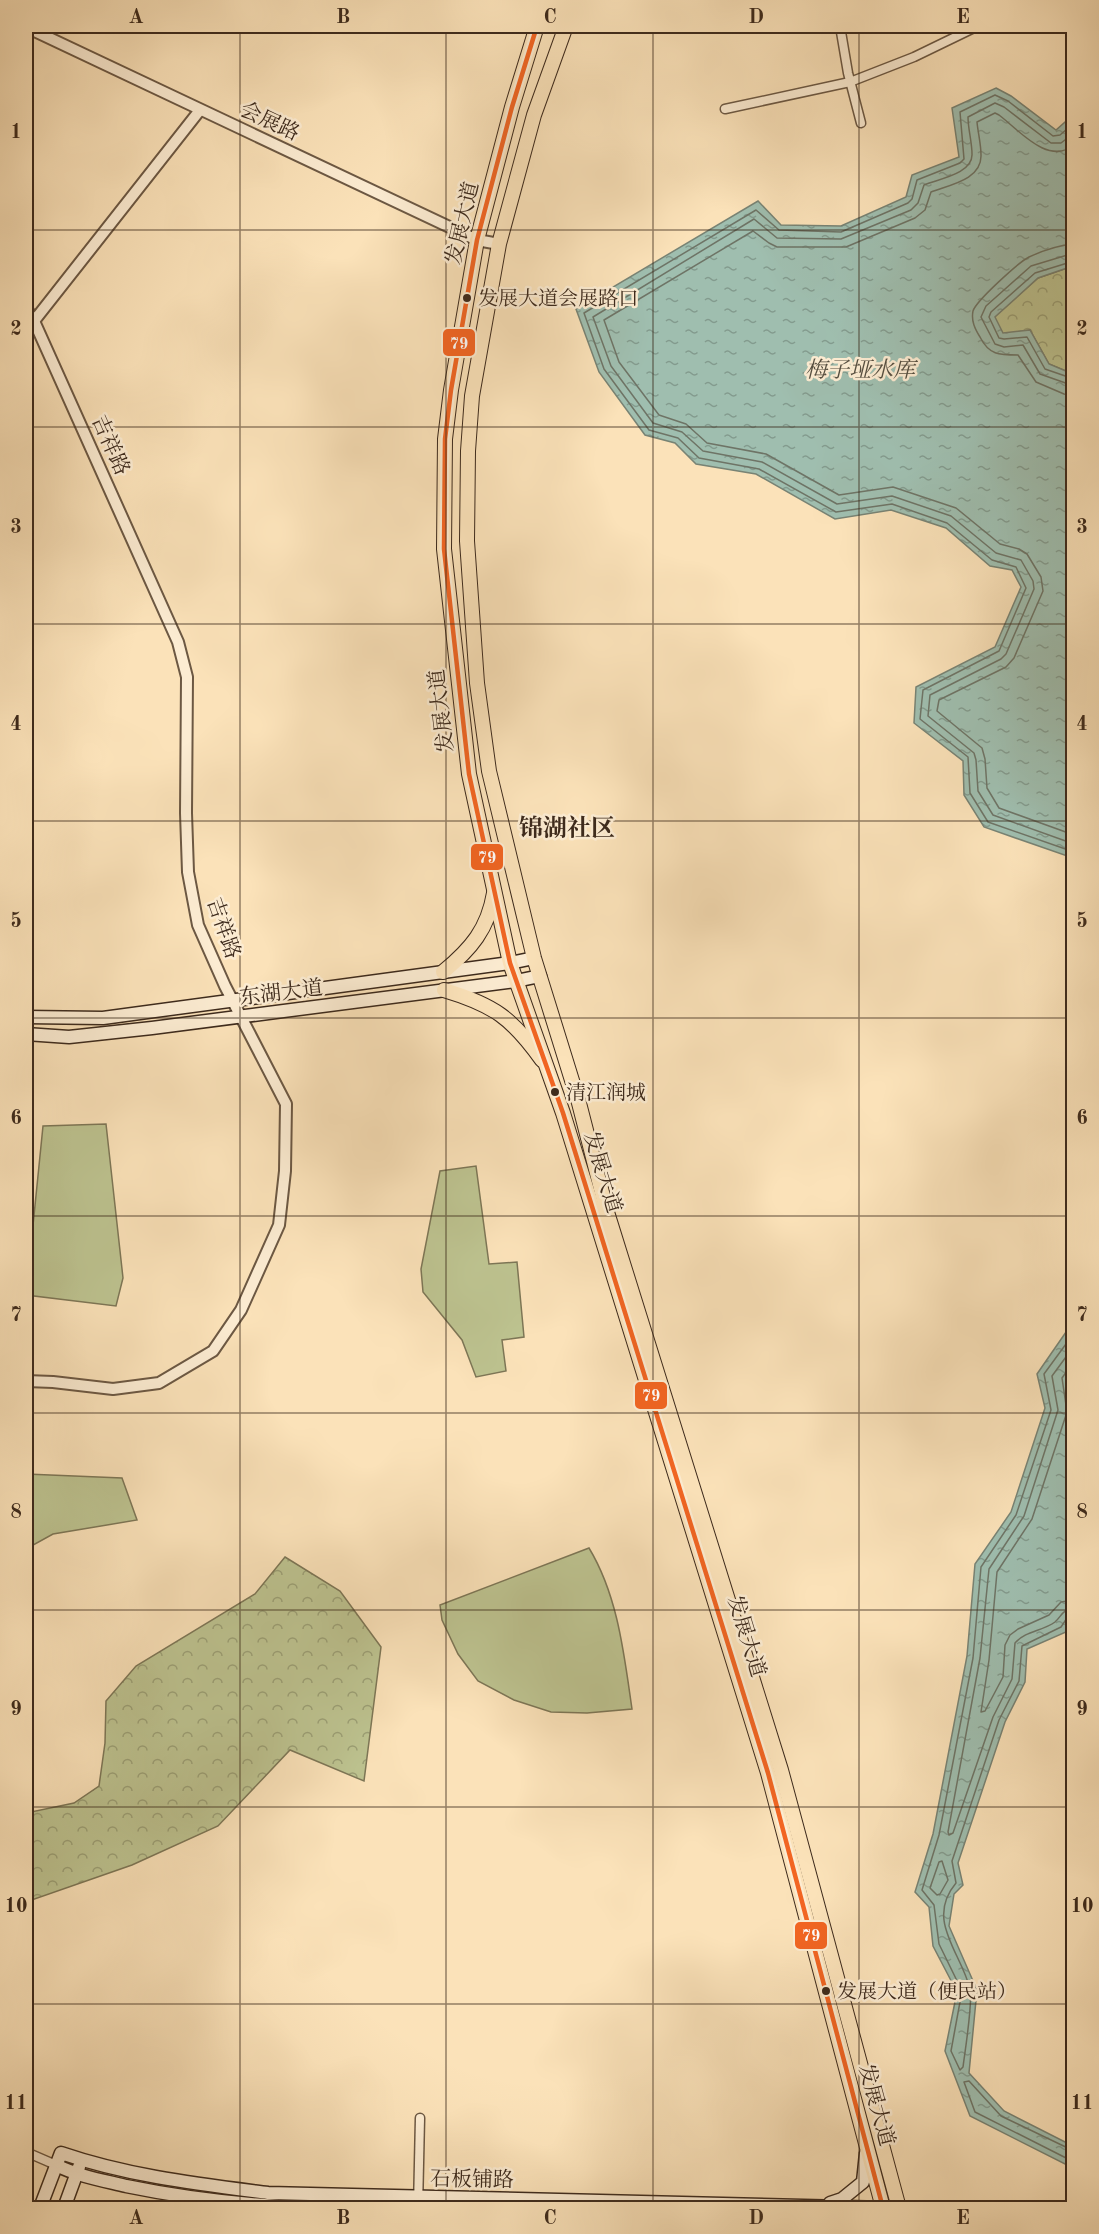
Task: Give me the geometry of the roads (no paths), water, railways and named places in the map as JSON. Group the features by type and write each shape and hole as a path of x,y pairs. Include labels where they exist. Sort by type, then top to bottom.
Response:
{"main road":[{"name":"发展大道","path":"537,26 512,107 477,240 451,390 445,439 444,549 469,774 510,963 563,1113 768,1773 884,2208"},
{"name":"发展大道","path":"566,26 534,115 499,244 472,396 468,451 467,541 477,683 489,771 534,958 579,1103 607,1212 781,1770 899,2208"},
{"path":"443,972 463,956 476,941 491,913 494,893"},
{"name":"东湖大道","path":"26,1017 103,1018 534,958"},
{"name":"东湖大道","path":"26,1034 69,1036 241,1017 540,976"},
{"path":"444,990 475,999 500,1013 523,1034 546,1066"},
{"path":"822,2206 842,2199 863,2182 866,2146"},
{"name":"石板铺路","path":"56,2165 61,2152 82,2160 170,2180 268,2193 418,2203 884,2208"},
{"path":"64,2208 82,2160"},
{"path":"40,2208 56,2165 76,2175 168,2195 268,2207 318,2208"}],"street":[{"path":"840,26 850,82 861,123"},
{"path":"725,109 850,82 914,57 978,26"},
{"name":"会展路","path":"26,27 477,240 499,244"},
{"path":"34,321 200,110"},
{"name":"吉祥路","path":"26,308 34,321 178,642 187,677 188,872 198,925 232,1001 285,1104 285,1171 279,1225 241,1310 213,1351 159,1383 113,1389 26,1381"},
{"path":"418,2203 420,2118"},
{"path":"26,2151 56,2165"}],"water":[{"name":"梅子垭水库","path":"996,88 1011,96 1056,130 1073,115 1073,266 1038,278 995,317 1003,333 1030,330 1049,364 1073,374 1073,858 984,827 964,795 963,761 914,723 916,687 995,647 1021,587 1012,570 990,566 946,528 891,510 835,519 756,474 696,464 675,443 645,435 599,372 576,309 758,201 781,225 841,226 906,197 912,175 959,157 952,108"},
{"path":"1073,1322 1073,1617 1066,1632 1027,1649 1025,1682 1005,1722 958,1863 963,1885 954,1894 949,1926 977,1990 969,2073 1004,2111 1073,2146 1073,2168 970,2116 945,2051 957,1992 933,1946 929,1907 915,1892 933,1834 967,1656 975,1564 1011,1512 1045,1408 1037,1374"}],"place":[{"name":"发展大道会展路口","path":"467,298"},
{"name":"清江润城","path":"555,1092"},
{"name":"发展大道（便民站）","path":"826,1991"}],"district":[{"name":"锦湖社区","path":"567,828"}]}
